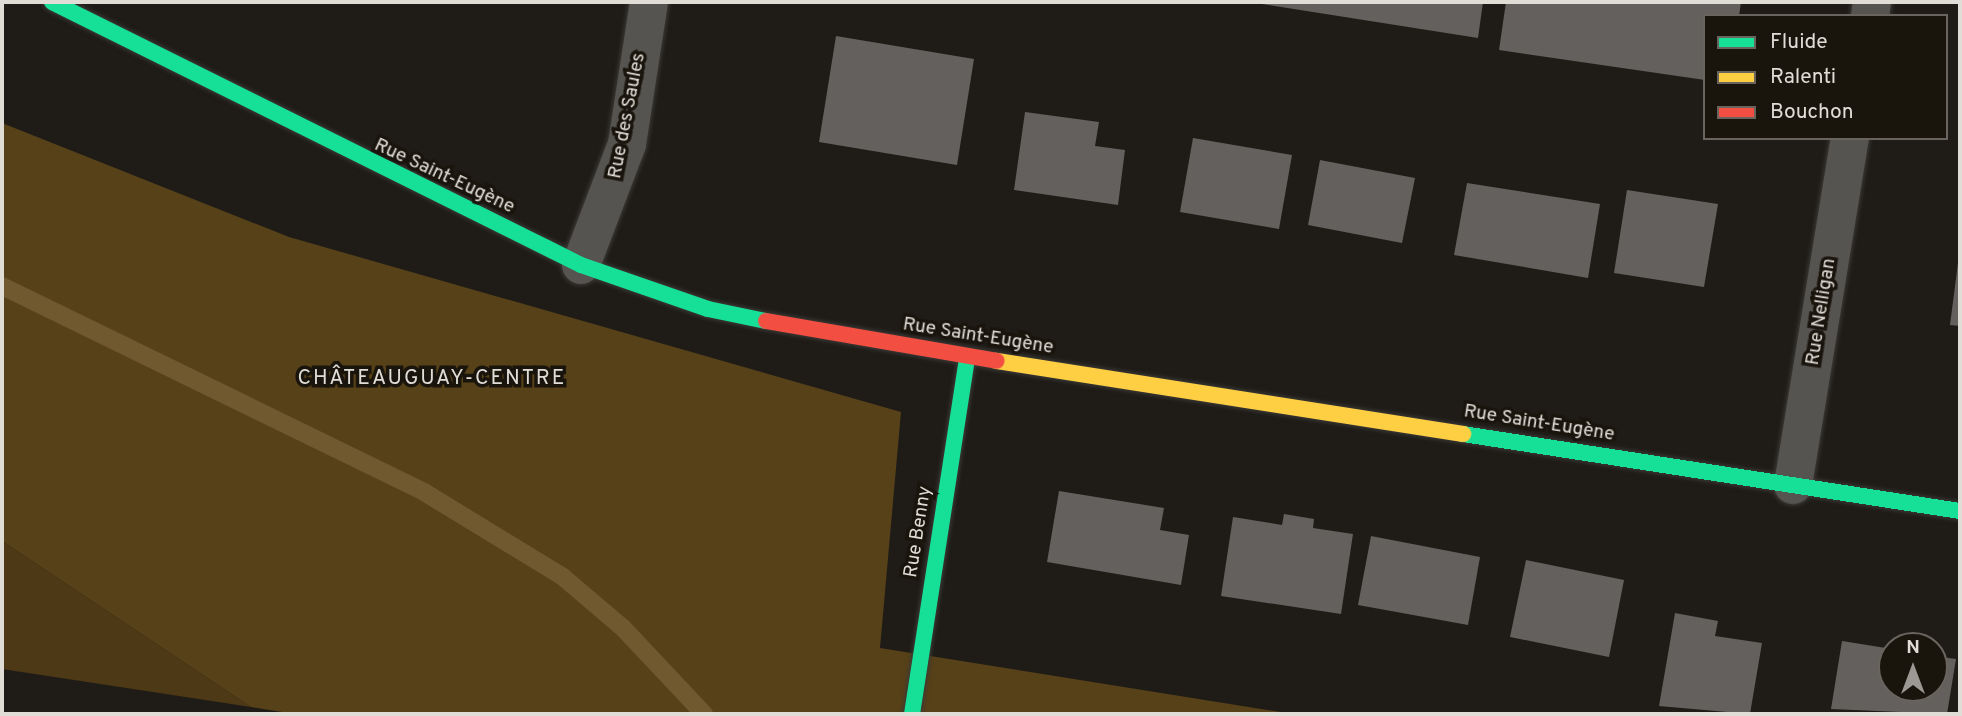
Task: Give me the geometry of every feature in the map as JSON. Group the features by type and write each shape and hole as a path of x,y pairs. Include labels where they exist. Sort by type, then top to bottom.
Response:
{"street":[{"name":"Rue Saint-Eugène","path":"52,2 581,265 708,309 967,357 1960,511"},
{"name":"Rue des Saules","path":"581,265 627,144 649,2"},
{"name":"Rue Nelligan","path":"1793,485 1850,140"},
{"name":"Rue Benny","path":"912,714 967,357"}],"shaded area":[{"path":"2,123 289,237 901,412 880,648 1293,714 295,714 251,707 2,541"},
{"path":"2,541 251,707 2,669"}],"building":[{"path":"1249,2 1483,2 1478,38"},
{"path":"1506,2 1741,2 1739,14 1703,14 1703,80 1499,50"},
{"path":"836,36 974,59 957,165 819,142"},
{"path":"1025,112 1099,122 1095,146 1125,150 1118,205 1014,190"},
{"path":"1193,138 1292,155 1279,229 1180,212"},
{"path":"1320,160 1415,178 1402,243 1308,225"},
{"path":"1467,183 1600,204 1588,278 1454,255"},
{"path":"1627,190 1718,204 1704,287 1614,273"},
{"path":"1960,256 1960,326 1950,325"},
{"path":"1059,491 1164,508 1160,530 1189,535 1181,585 1047,562"},
{"path":"1284,514 1314,519 1313,528 1353,534 1341,614 1221,596 1233,517 1282,525"},
{"path":"1371,536 1480,557 1468,625 1358,605"},
{"path":"1526,560 1624,580 1609,657 1510,637"},
{"path":"1675,613 1718,621 1715,636 1762,643 1750,714 1659,706"},
{"path":"1842,641 1878,647 1878,702 1948,702 1948,658 1956,659 1947,714 1831,709"}],"waterway":[{"path":"2,286 424,492 563,577 623,628 704,714"}],"traffic: fast":[{"path":"52,2 581,265 708,309 766,321"},
{"path":"912,714 967,357"},
{"path":"1463,434 1960,511"}],"traffic: slow":[{"path":"997,361 1463,434"}],"traffic: jam":[{"path":"766,321 997,361"}],"district":[{"name":"CHÂTEAUGUAY-CENTRE","path":"432,379"}]}
